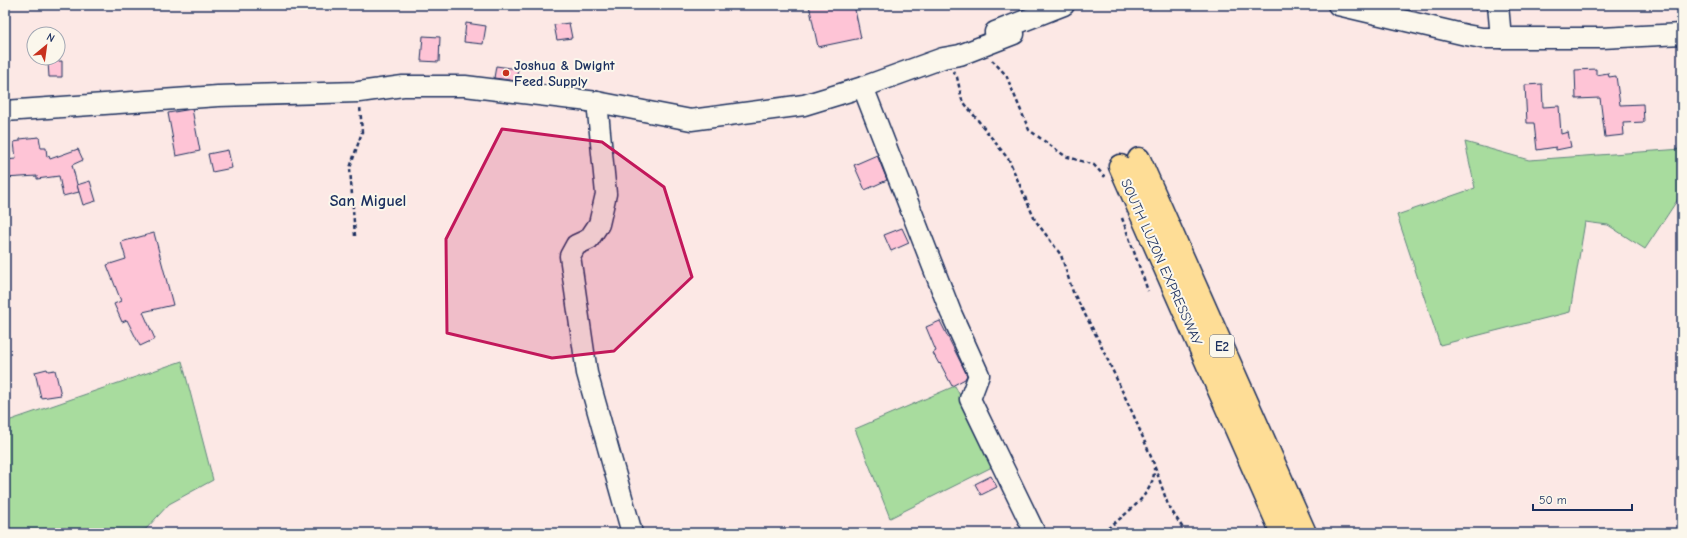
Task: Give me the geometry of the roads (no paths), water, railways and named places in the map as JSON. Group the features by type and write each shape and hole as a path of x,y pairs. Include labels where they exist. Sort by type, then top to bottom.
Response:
{"highway":[{"name":"SOUTH LUZON EXPRESSWAY","path":"1282,533 1123,169 1305,533"}],"street":[{"path":"980,46 989,34 1064,5"},
{"path":"1338,5 1466,35 1501,38 1601,38 1682,34"},
{"path":"1498,5 1501,38"},
{"path":"5,111 218,96 359,92 403,86 465,86 597,102 691,120 804,105 863,87 943,58 960,55 1014,34"},
{"path":"863,87 951,313 979,375 970,399 1035,533"},
{"path":"597,102 606,194 599,224 589,239 576,245 570,256 587,373 632,533"}],"place":[{"name":"Joshua & Dwight Feed Supply","path":"506,73"}],"district":[{"name":"San Miguel","path":"368,200"}]}
